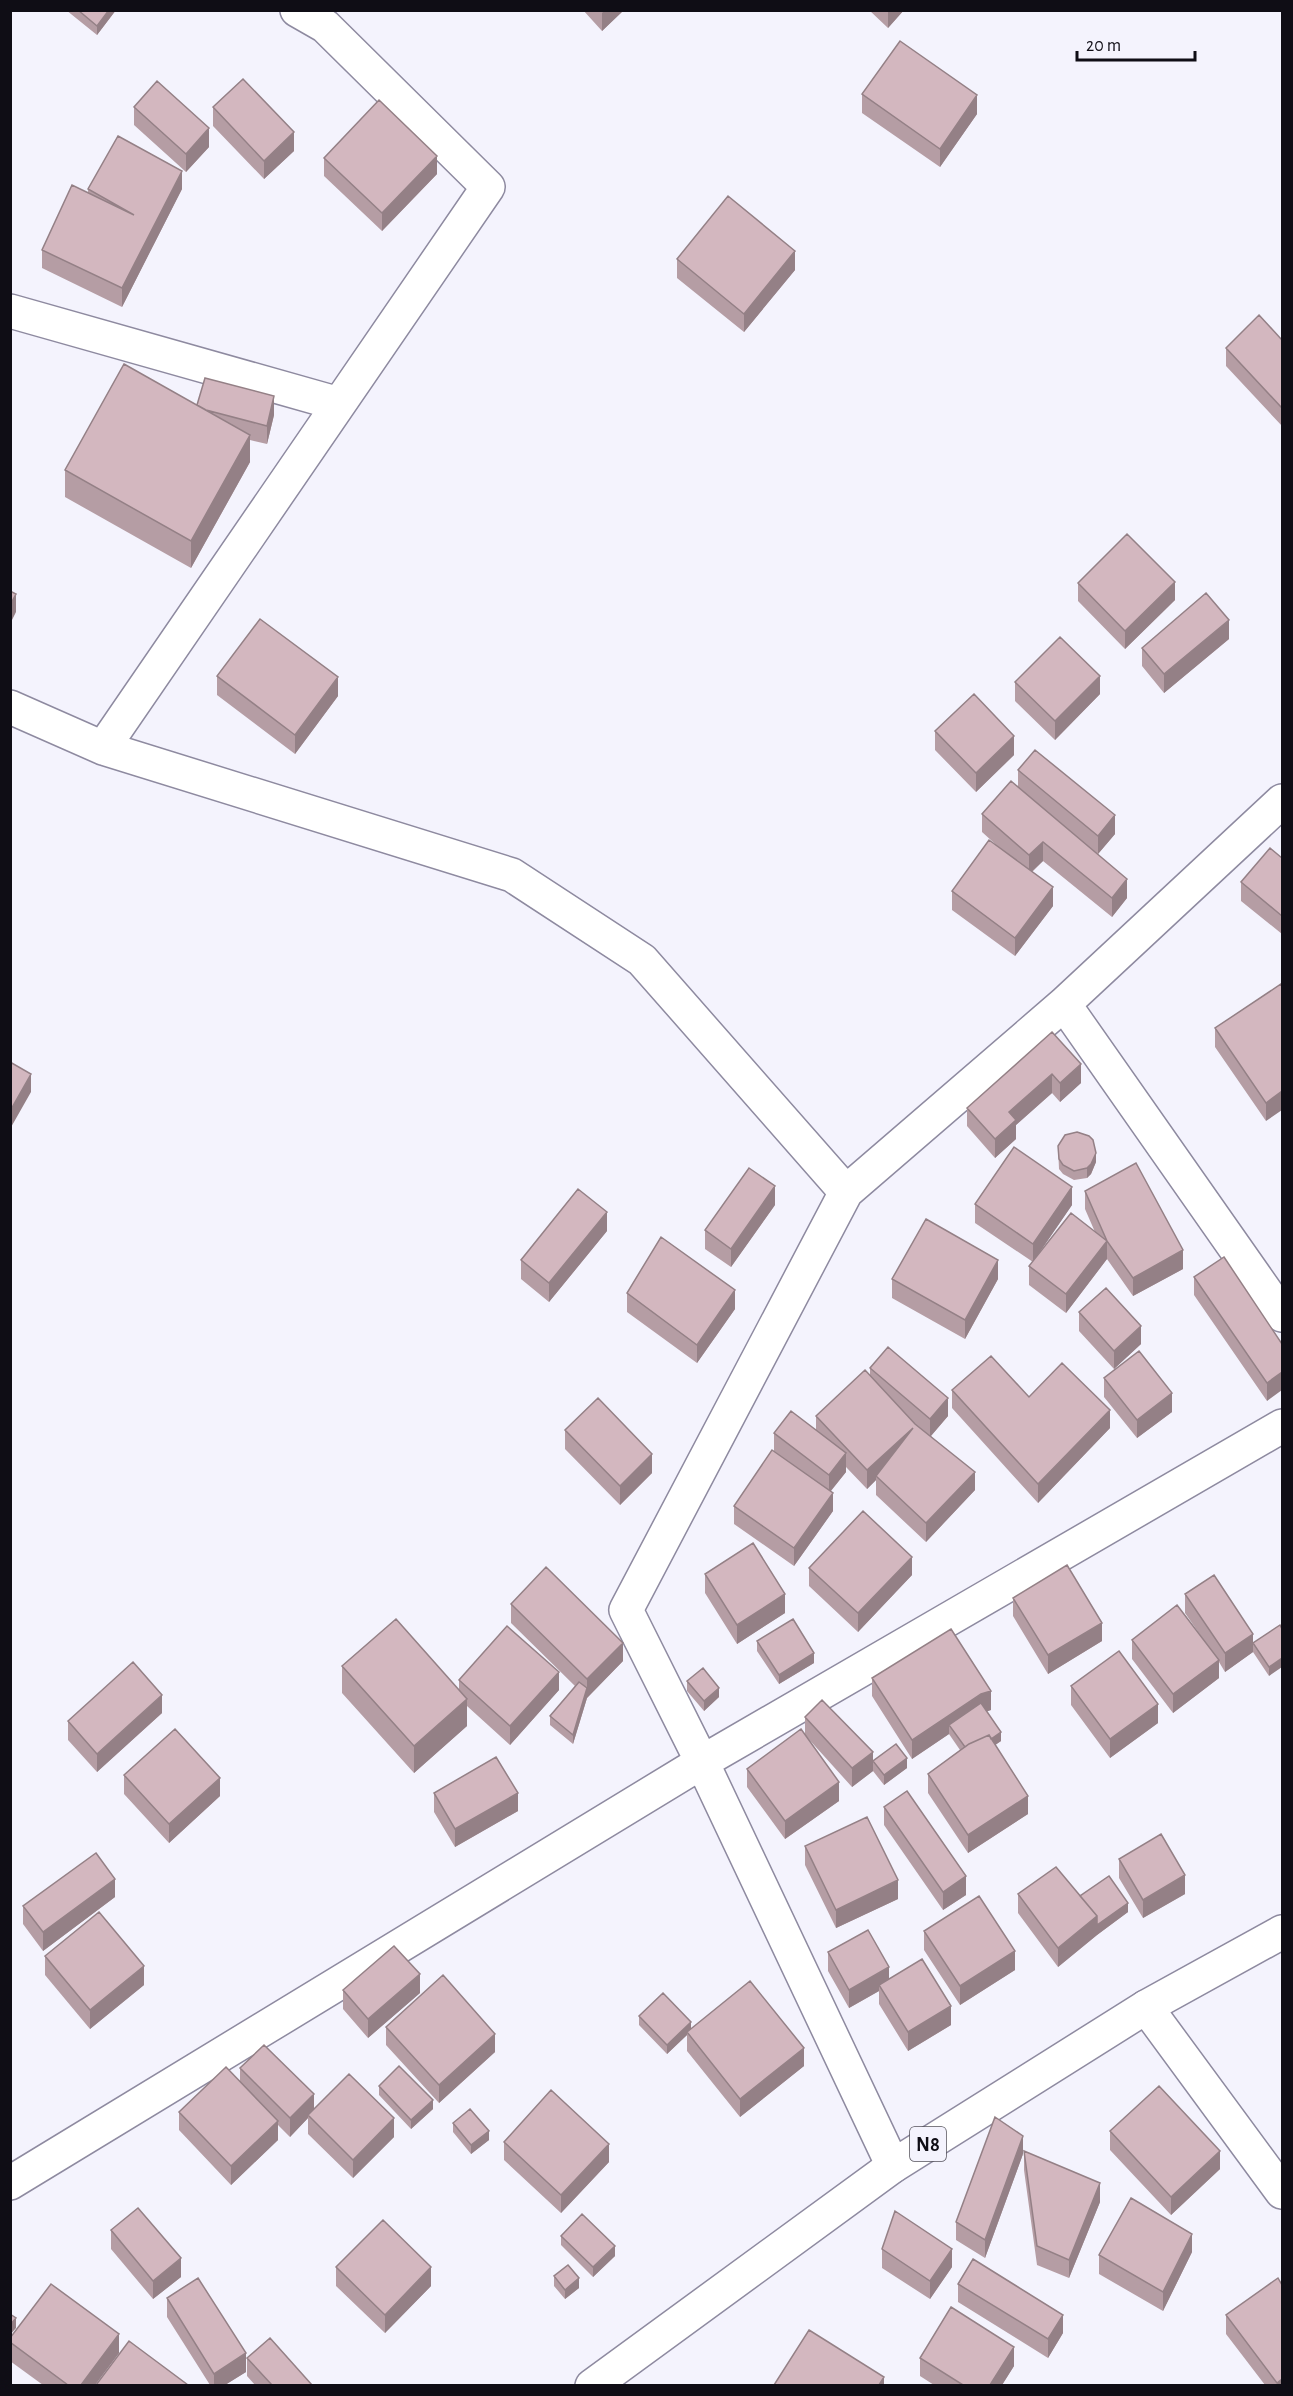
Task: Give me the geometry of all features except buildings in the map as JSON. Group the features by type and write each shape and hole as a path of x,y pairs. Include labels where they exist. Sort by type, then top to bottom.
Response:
{"street":[{"path":"103,748 488,187 325,26 297,10"},
{"path":"10,311 339,404"},
{"path":"10,707 103,748 512,875 642,960 846,1192"},
{"path":"893,2166 702,1762 626,1610 846,1192 1064,1004 1282,801"},
{"path":"1064,1004 1282,1315"},
{"path":"10,2183 702,1762 1282,1426"},
{"name":"N8","path":"592,2385 893,2166 1146,2007 1282,1932"},
{"path":"1146,2007 1282,2192"}]}
